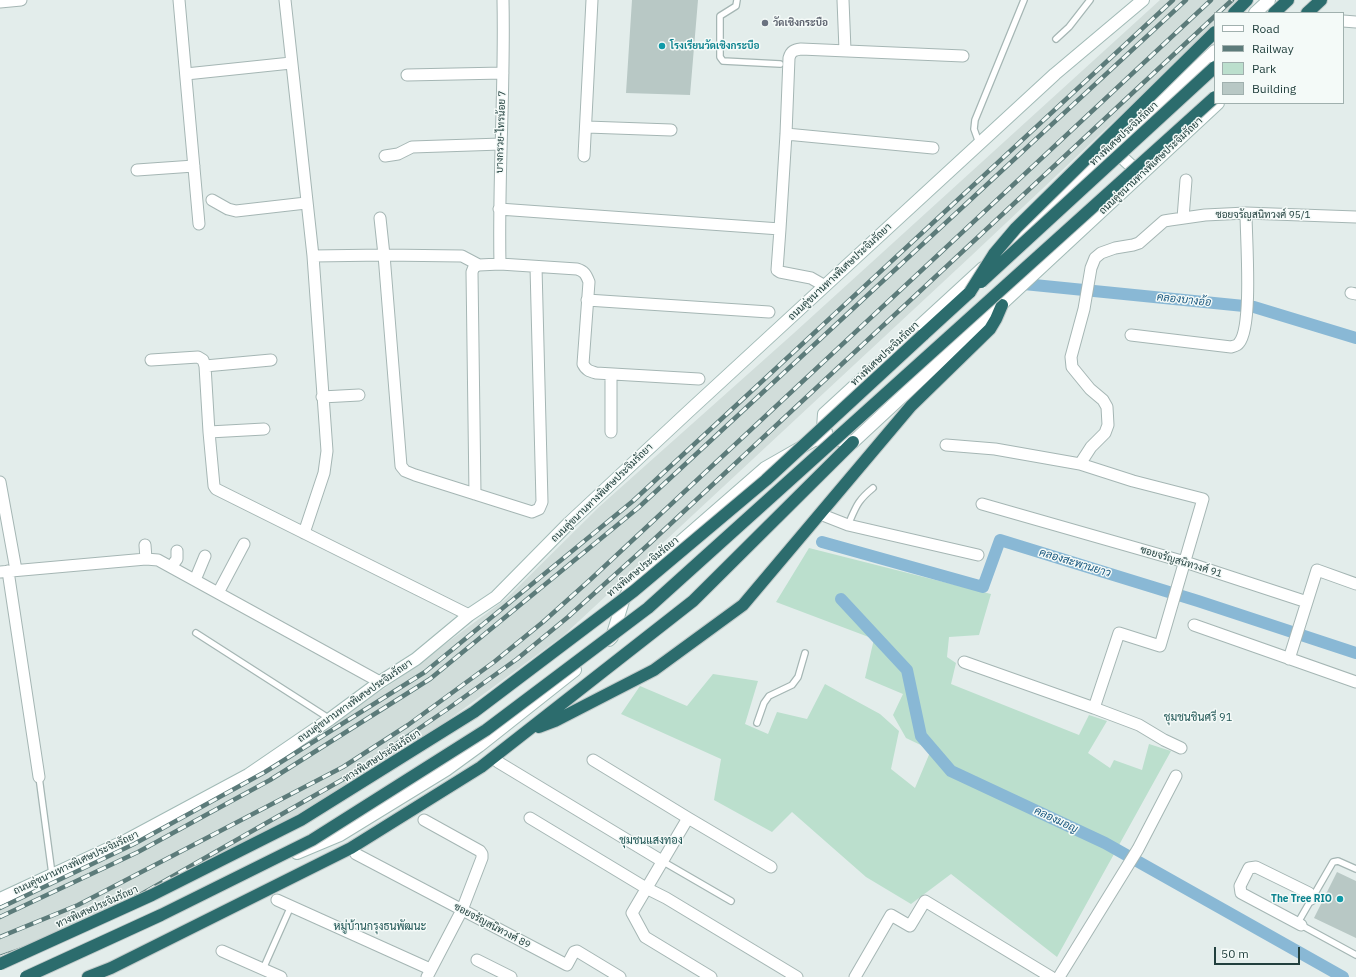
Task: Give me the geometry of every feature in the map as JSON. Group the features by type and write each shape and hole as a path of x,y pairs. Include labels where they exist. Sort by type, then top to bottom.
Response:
{"highway":[{"path":"1235,12 1247,0"},
{"path":"1275,12 1288,0"},
{"path":"1308,12 1321,0"},
{"path":"970,292 994,254 1016,228 1214,33"},
{"name":"ทางพิเศษประจิมรัถยา","path":"0,964 152,895 301,820 474,712 634,591 766,480 1214,68"},
{"path":"26,977 161,915 312,840 486,730 648,608 1214,98"},
{"path":"525,733 555,721 654,670 743,605 911,406 990,329 1002,305"},
{"path":"88,977 111,968 351,848 481,767 693,601 853,442"}],"main road":[{"name":"ถนนคู่ขนานทางพิเศษประจิมรัถยา","path":"0,899 127,840 248,775 330,719 380,682 416,659 469,615 496,597 569,523 624,471 1055,74 1143,0"},
{"path":"1256,12 1269,0"},
{"path":"1315,12 1328,0"},
{"path":"833,439 822,428 824,414 1214,52"},
{"name":"ถนนคู่ขนานทางพิเศษประจิมรัถยา","path":"853,442 1217,104"},
{"path":"1112,148 1141,175"},
{"path":"38,977 125,937 283,859 340,835 446,770 480,746 600,650 612,636 623,601 632,584 765,468 814,440 833,439 853,442"}],"street":[{"path":"0,2 21,0"},
{"path":"179,0 199,224"},
{"path":"285,0 306,204 313,256 326,451 324,473 304,533"},
{"name":"บางกรวย-ไทรน้อย 7","path":"500,264 499,209 503,73 503,0"},
{"path":"584,156 592,0"},
{"path":"843,0 845,50"},
{"path":"1344,21 1356,22"},
{"path":"825,286 811,278 780,272 777,270 786,134 789,58 791,53 794,50 800,49 963,56"},
{"path":"186,74 291,62"},
{"path":"407,75 503,73"},
{"path":"586,127 671,130"},
{"path":"786,134 933,148"},
{"path":"385,156 398,154 412,148 501,144"},
{"path":"137,170 194,166"},
{"path":"1183,218 1186,180"},
{"path":"212,200 228,209 236,211 306,204"},
{"path":"499,209 780,229"},
{"path":"1131,335 1231,347 1239,343 1243,335 1248,298 1246,213"},
{"name":"ซอยจรัญสนิทวงศ์ 95/1","path":"1080,464 1091,447 1105,433 1108,425 1107,407 1103,400 1090,389 1072,367 1071,357 1084,309 1091,268 1095,258 1101,253 1115,248 1138,243 1164,221 1170,220 1205,215 1246,213 1356,217"},
{"path":"380,218 401,466 405,471 415,475 532,512 539,509 542,502 536,267"},
{"path":"313,256 462,256 479,265"},
{"path":"475,494 472,272 474,267 479,265 500,264 577,269 583,271 589,282 583,364 585,368 590,371 611,374 699,379"},
{"path":"587,300 769,312"},
{"path":"151,360 198,357 204,360 214,486 216,489 469,615"},
{"path":"205,366 271,360"},
{"path":"611,374 611,432"},
{"path":"322,397 358,395"},
{"path":"209,432 264,429"},
{"path":"946,445 995,449 1080,464 1133,481 1203,499 1160,646 1119,632 1094,708"},
{"path":"0,482 8,571 39,777"},
{"name":"ซอยจรัญสนิทวงศ์ 91","path":"982,504 1184,566 1306,606"},
{"path":"820,514 848,525 978,555"},
{"path":"218,593 244,544"},
{"path":"145,545 146,559"},
{"path":"171,567 177,559 177,551"},
{"path":"195,580 205,556"},
{"path":"8,571 146,559 158,560 380,682"},
{"path":"1289,658 1317,570 1356,584"},
{"path":"1194,624 1356,682"},
{"path":"964,662 1140,725 1164,740 1181,748"},
{"path":"593,760 771,867"},
{"path":"498,762 662,861"},
{"path":"1059,977 1120,880 1176,776"},
{"path":"530,818 797,977"},
{"path":"688,818 632,913 645,937 710,977"},
{"path":"277,900 428,973 462,910 482,858 482,854 480,851 424,820"},
{"name":"ซอยจรัญสนิทวงศ์ 89","path":"356,854 567,965 574,952 577,951 620,977"},
{"path":"1301,925 1241,893 1240,886 1249,868 1256,867 1309,893 1311,899"},
{"path":"855,977 891,915 910,926 925,901 1051,977"},
{"path":"222,951 281,977"},
{"path":"478,960 511,977"}],"lane":[{"path":"738,0 736,6 722,13 720,16 720,57 723,61 780,64"},
{"path":"979,144 974,129 975,120 1024,0"},
{"path":"1056,40 1069,27 1090,0"},
{"path":"848,525 855,507 873,488"},
{"path":"196,632 330,719"},
{"path":"757,723 764,703 770,696 792,685 798,677 805,654"},
{"path":"39,777 52,875"},
{"path":"662,861 731,901"},
{"path":"1356,868 1338,861 1333,862 1300,919 1301,925 1356,955"},
{"path":"263,969 291,906"}],"shaded area":[{"path":"1160,0 1243,0 1230,12 1214,12 1214,27 971,256 564,635 455,715 395,756 294,816 0,970 0,904 284,756 398,679 506,599 600,506 794,333"}],"green space":[{"path":"809,548 991,594 979,635 949,637 947,657 956,663 951,684 1079,735 1089,715 1107,721 1088,753 1110,768 1114,760 1142,770 1149,744 1171,751 1057,957 951,874 911,904 866,877 792,812 772,832 714,800 721,759 621,714 640,686 687,706 713,674 758,681 745,724 768,734 777,712 807,719 825,684 880,714 899,731 891,769 915,788 931,750 906,738 893,715 903,694 865,678 874,639 776,602"}],"building":[{"name":"โรงเรียนวัดเชิงกระบือ","path":"632,0 698,0 690,95 626,93"},
{"name":"The Tree RIO","path":"1337,872 1356,881 1356,938 1314,918"}],"waterway":[{"name":"คลองบางอ้อ","path":"1014,283 1254,307 1356,338"},
{"name":"คลองสะพานยาว","path":"822,542 983,587 1000,540 1198,601 1356,653"},
{"name":"คลองมอญ","path":"841,599 907,670 921,736 951,771 1105,843 1343,977"}],"railway":[{"path":"0,908 134,844 265,772 425,672 633,501 1173,0"},
{"path":"0,917 138,852 270,780 430,679 638,508 1186,0"},
{"path":"0,937 78,905 343,767 408,725 494,662 543,622 591,579 1211,0"},
{"path":"1219,12 1232,0"},
{"path":"0,957 82,928 354,773 517,659 568,617 649,544 1214,17"}],"place":[{"name":"วัดเชิงกระบือ","path":"765,23"},
{"name":"โรงเรียนวัดเชิงกระบือ","path":"662,46"},
{"name":"The Tree RIO","path":"1340,899"}],"district":[{"name":"ชุมชนชินศรี 91","path":"1198,718"},
{"name":"ชุมชนแสงทอง","path":"651,841"},
{"name":"หมู่บ้านกรุงธนพัฒนะ","path":"380,927"}]}
